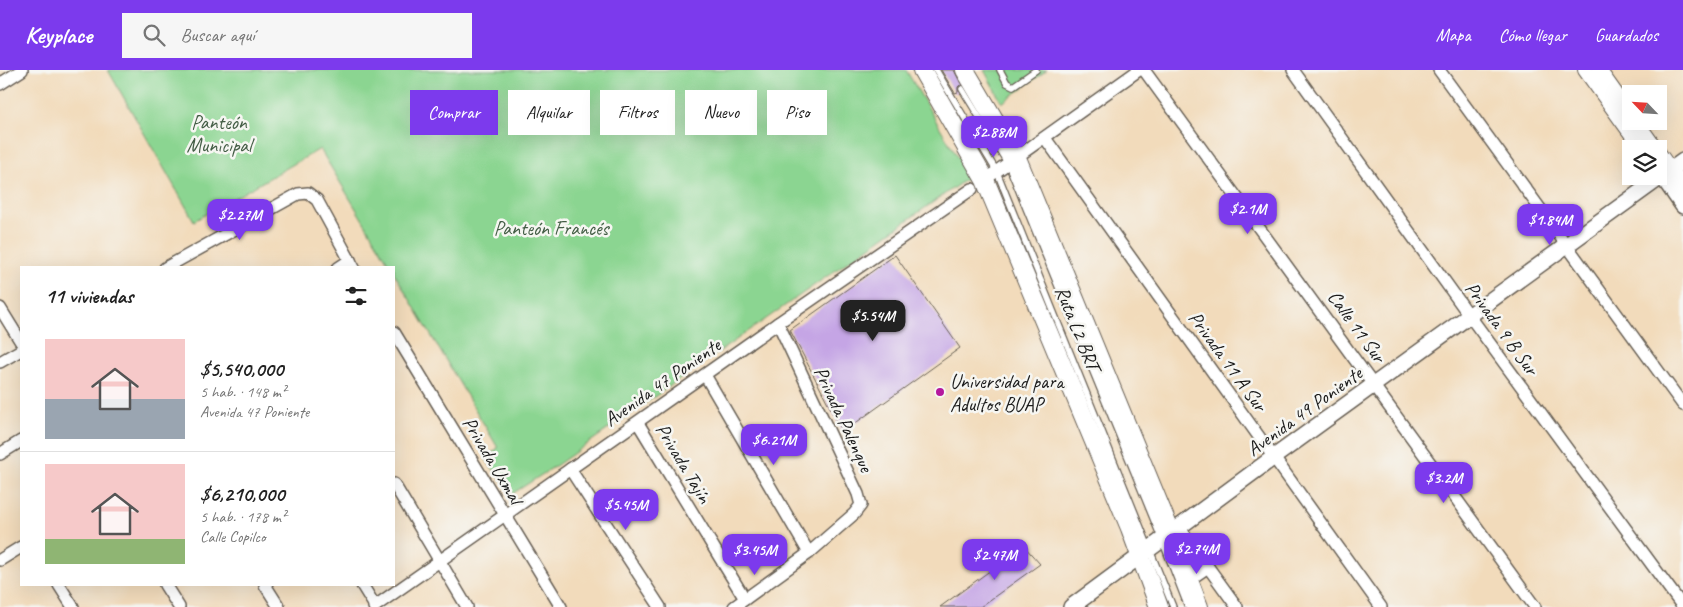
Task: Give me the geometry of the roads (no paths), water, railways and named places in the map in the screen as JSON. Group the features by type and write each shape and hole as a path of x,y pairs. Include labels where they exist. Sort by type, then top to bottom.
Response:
{"main road":[{"path":"922,70 984,181 1160,541 1189,580 1199,607"},
{"path":"965,70 1013,161 1160,541 1159,607"},
{"path":"1668,170 1683,186"},
{"path":"1668,170 1683,206"},
{"name":"Avenida 49 Poniente","path":"1071,607 1668,170"}],"street":[{"path":"0,84 22,70"},
{"name":"Avenida 47 Poniente","path":"375,606 778,323 1013,161 1139,70"},
{"name":"Calle 11 Sur","path":"1144,70 1535,607"},
{"name":"Privada 9 B Sur","path":"1293,70 1469,315 1683,607"},
{"path":"1439,70 1683,405"},
{"path":"1585,70 1636,140"},
{"path":"1598,70 1622,103"},
{"name":"Privada 11 A Sur","path":"1045,138 1381,607"},
{"path":"169,266 298,194 308,193 317,200 352,264"},
{"path":"0,308 20,340"},
{"name":"Privada Palenque","path":"778,323 861,504 854,514 809,552"},
{"name":"Privada Uxmal","path":"395,334 561,607"},
{"path":"0,362 20,351"},
{"path":"705,376 809,552 734,607"},
{"name":"Privada Tajín","path":"638,423 745,600"},
{"path":"0,454 20,442"},
{"path":"570,469 660,607"},
{"path":"395,486 467,607"},
{"path":"1160,541 1208,567 1237,607"},
{"path":"0,560 20,548"},
{"path":"1189,580 1208,567"},
{"path":"61,586 74,607"},
{"path":"167,586 178,607"},
{"path":"266,586 279,607"},
{"path":"363,586 375,606"}],"lane":[{"path":"936,70 984,181"},
{"path":"1000,70 1007,83 1013,86 1036,70"},
{"path":"962,89 1013,161"},
{"path":"1160,541 1173,607"},
{"path":"1160,541 1188,607"}],"place":[{"name":"Universidad para Adultos BUAP","path":"940,392"}],"park label":[{"name":"Panteón Municipal","path":"219,134"},
{"name":"Panteón Francés","path":"551,228"}]}
